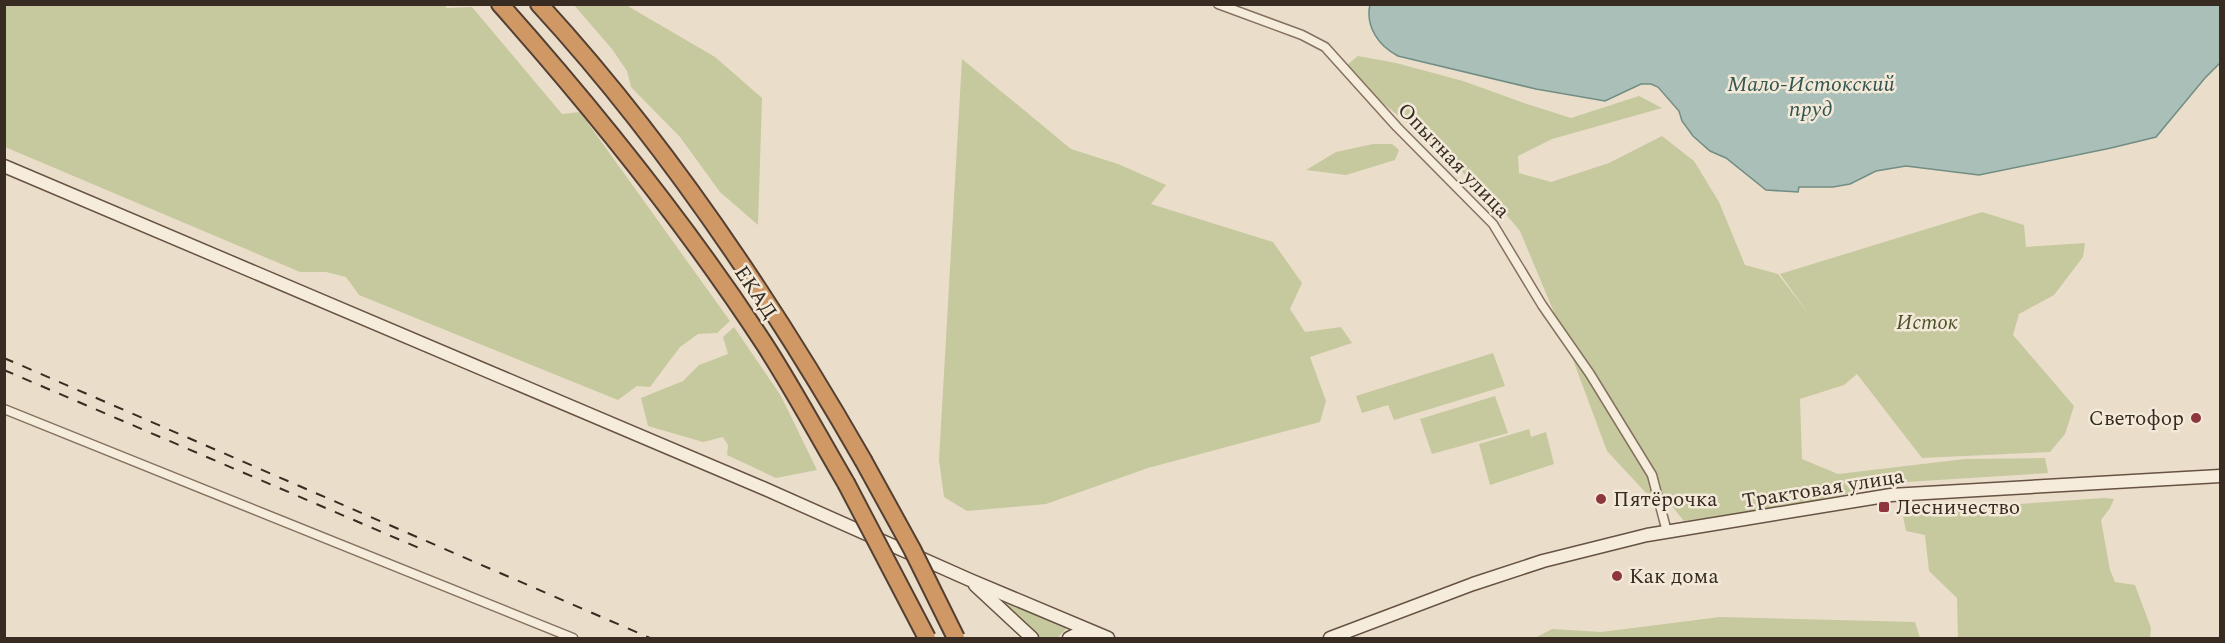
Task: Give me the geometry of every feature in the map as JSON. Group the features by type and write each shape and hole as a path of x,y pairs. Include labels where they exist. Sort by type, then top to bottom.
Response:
{"highway":[{"name":"ЕКАД","path":"500,4 593,111 643,174 766,347 846,483 927,639"},
{"name":"ЕКАД","path":"539,4 620,98 695,199 813,372 912,549 956,639"}],"main road":[{"path":"4,166 763,488 1102,637"},
{"name":"Трактовая улица","path":"1330,639 1436,596 1506,573 1613,543 1667,532 1891,495 2220,476"},
{"path":"970,580 1032,639"},
{"path":"1070,639 1075,635 1102,637"}],"street":[{"name":"Опытная улица","path":"1218,4 1325,47 1397,127 1493,224 1652,475 1667,532"},
{"path":"4,409 573,639"}],"green space":[{"path":"443,4 447,8 472,7 562,114 580,112 730,321 717,333 698,334 680,347 650,387 637,386 618,400 359,295 346,277 326,272 300,272 5,147 5,5"},
{"path":"574,5 626,5 715,57 762,98 758,225 720,192 680,137 631,87 627,71 612,49"},
{"name":"Исток","path":"1358,56 1396,63 1463,81 1571,118 1639,96 1662,108 1552,139 1518,156 1519,173 1551,182 1609,163 1662,136 1694,161 1719,202 1745,265 1778,274 1808,313 1780,274 1982,212 2024,225 2026,247 2085,243 2083,257 2054,295 2019,314 2013,335 2074,406 2065,434 2050,452 1922,458 1857,374 1844,385 1800,399 1802,459 1838,474 1965,459 2045,458 2048,473 1890,483 1783,507 1684,521 1671,505 1646,493 1607,451 1566,341 1520,231 1493,199 1372,95 1347,65"},
{"path":"962,59 1071,149 1118,164 1166,185 1151,204 1273,242 1302,283 1290,309 1305,332 1341,327 1352,343 1310,357 1326,401 1320,422 1148,468 1046,504 967,511 944,497 939,460"},
{"path":"1373,144 1392,144 1399,150 1395,160 1346,175 1306,170 1336,152"},
{"path":"734,327 781,396 817,470 776,478 727,455 728,445 723,437 703,442 648,426 641,398 683,381 699,365 728,354 723,337"},
{"path":"1493,353 1505,386 1394,420 1388,405 1362,413 1356,396"},
{"path":"1495,396 1508,433 1432,454 1420,419"},
{"path":"1529,429 1531,437 1546,432 1554,464 1490,485 1479,444"},
{"path":"2114,499 2101,520 2110,570 2115,582 2135,585 2151,628 2150,638 1958,638 1957,598 1929,571 1925,535 1906,531 1903,516 1918,511"},
{"path":"998,597 1067,628 1057,638 1039,638"},
{"path":"1720,617 1915,622 1920,638 1535,638 1552,629 1601,632"}],"water":[{"name":"Мало-Истокский пруд","path":"1370,4 2220,5 2220,63 2156,137 1979,175 1906,166 1876,171 1850,184 1833,187 1799,187 1798,192 1766,190 1726,158 1710,151 1693,136 1682,121 1679,111 1658,87 1641,84 1605,101 1536,89 1398,56 1385,47 1375,35 1370,20"}],"railway":[{"path":"4,358 650,638"},
{"path":"4,370 426,551"}],"place":[{"name":"Светофор","path":"2196,418"},
{"name":"Пятёрочка","path":"1601,499"},
{"name":"Лесничество","path":"1884,507"},
{"name":"Как дома","path":"1617,576"}]}
